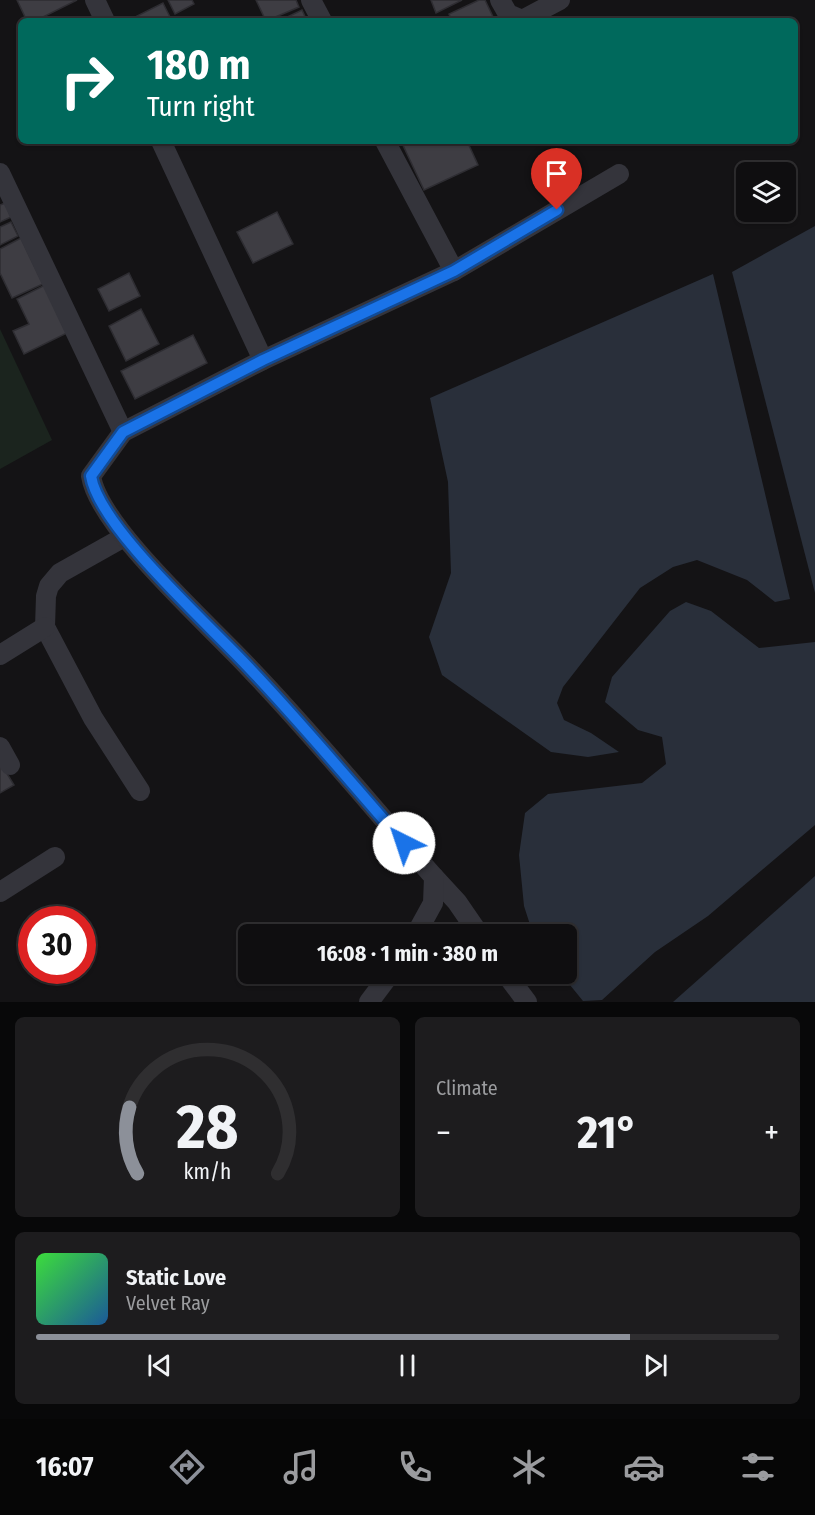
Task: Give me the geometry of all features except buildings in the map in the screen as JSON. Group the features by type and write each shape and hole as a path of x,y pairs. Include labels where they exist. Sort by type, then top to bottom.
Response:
{"street":[{"path":"95,0 104,18"},
{"path":"311,0 320,18"},
{"path":"500,0 507,14 517,18"},
{"path":"526,18 560,0"},
{"path":"162,144 263,360"},
{"path":"387,144 454,271"},
{"path":"0,173 123,432"},
{"path":"472,924 457,902 253,672 124,537 93,489 91,476 123,432 263,360 454,271 619,174"},
{"path":"124,537 82,560 54,580 46,596 45,627 93,718 140,791"},
{"path":"0,655 45,627"},
{"path":"0,747 10,765"},
{"path":"0,892 55,857"},
{"path":"422,924 433,903 434,877"},
{"path":"369,1002 382,984"},
{"path":"514,984 527,1002"}],"shaded area":[{"path":"815,226 815,593 732,272"},
{"path":"713,274 790,599 775,602 747,580 697,560 673,567 640,588 563,687 557,703 564,720 591,733 619,752 588,757 551,752 442,675 429,637 451,573 448,482 430,398"},
{"path":"0,329 52,440 0,469"},
{"path":"686,602 711,611 759,648 815,642 815,825 708,916 655,952 602,1000 583,1001 569,984 577,984 577,924 530,924 524,906 519,855 525,813 548,794 642,783 666,764 662,737 638,730 605,702 612,677 670,611"},
{"path":"815,876 815,1002 673,1002"}],"route":[{"path":"404,843 253,672 124,537 93,489 91,476 123,432 263,360 454,271 557,210"}]}
